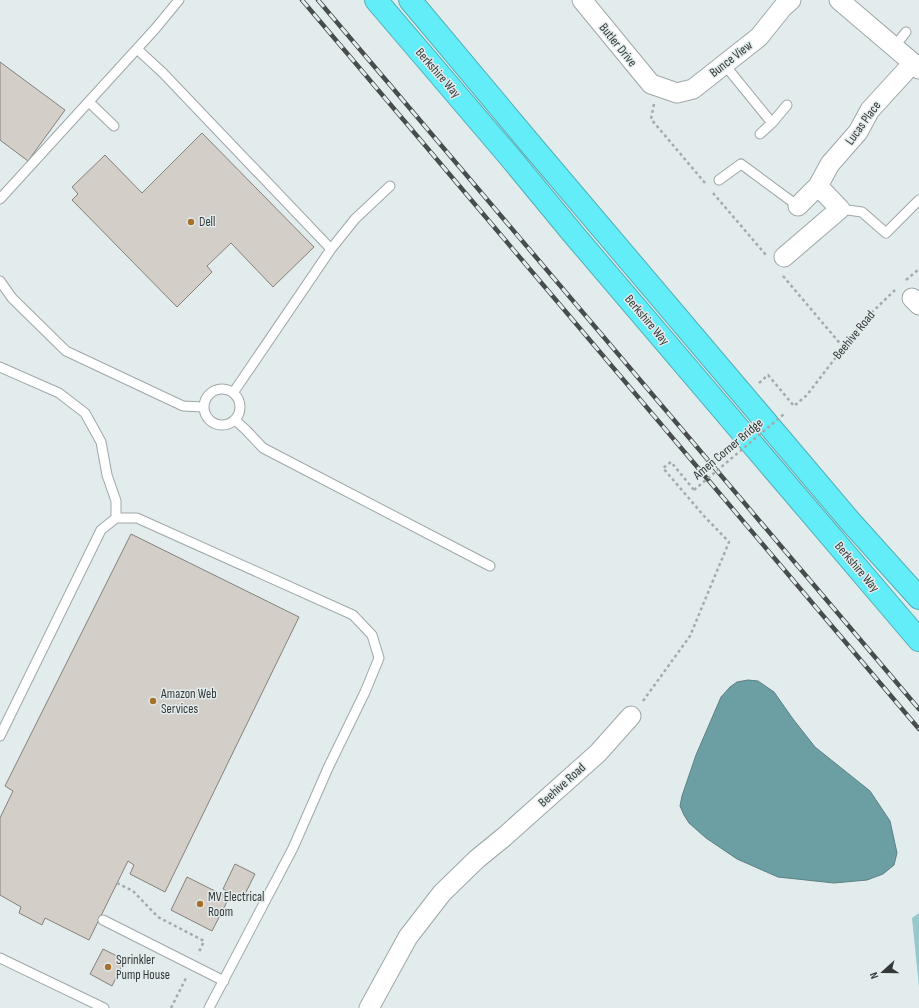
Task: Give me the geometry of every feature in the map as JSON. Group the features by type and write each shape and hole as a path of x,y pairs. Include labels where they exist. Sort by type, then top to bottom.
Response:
{"highway":[{"name":"Berkshire Way","path":"376,0 919,640"},
{"name":"Berkshire Way","path":"410,0 523,136 849,520 919,598"}],"street":[{"name":"Butler Drive","path":"582,0 651,84 656,93"},
{"name":"Bunce View","path":"656,93 677,93 693,88 759,37 791,0"},
{"path":"839,0 916,66"},
{"name":"Lucas Place","path":"798,206 818,186 830,164 858,132 870,110 916,66"},
{"path":"777,262 840,209 818,186"},
{"name":"Beehive Road","path":"369,1008 408,937 442,893 477,859 504,837 598,753 631,716"}],"lane":[{"path":"0,199 180,0"},
{"path":"894,46 906,32"},
{"path":"137,49 163,73 331,249"},
{"path":"724,64 772,123"},
{"path":"89,102 114,126"},
{"path":"760,134 772,123 787,105"},
{"path":"719,180 741,164 798,206"},
{"path":"233,393 331,249 355,218 390,186"},
{"path":"840,209 862,212 886,233 919,200"},
{"path":"0,281 12,298 66,351 183,406 204,407"},
{"path":"0,367 59,393 86,413 101,442 108,475 116,501 116,518"},
{"path":"221,389 233,393 240,403 240,410 235,420 224,426 217,425 212,422 207,417 204,407 209,394 221,389"},
{"path":"235,420 262,448 490,566"},
{"path":"0,736 100,530 116,518 137,518 353,615 372,635 379,658 365,692 328,768 293,848 209,1008"},
{"path":"104,920 224,981"},
{"path":"0,958 104,1008"}],"path":[{"path":"656,93 651,119 707,186"},
{"path":"712,192 777,262 843,347"},
{"path":"905,281 919,268"},
{"name":"Beehive Road","path":"758,384 768,375 794,406 807,395 866,318 911,296"},
{"name":"Amen Corner Bridge","path":"631,716 690,636 729,542 704,516 663,468 671,462 694,490 784,414"}],"shaded area":[{"path":"748,680 758,681 774,692 815,747 870,791 890,821 897,853 894,865 883,874 867,880 834,883 778,877 737,859 706,838 689,823 680,806 696,755 721,697 737,682"},
{"path":"919,913 919,987 912,918"}],"building":[{"path":"0,62 65,110 28,161 0,140"},
{"name":"Dell","path":"202,133 314,247 273,287 231,243 207,266 212,272 177,307 72,200 78,194 72,187 105,155 142,193"},
{"name":"Amazon Web Services","path":"131,534 299,617 165,892 130,874 134,865 128,861 89,940 45,918 42,925 19,913 21,907 0,895 0,818 13,791 5,786"},
{"path":"235,864 255,874 242,900 223,889"},
{"name":"MV Electrical Room","path":"187,877 229,898 212,931 171,910"},
{"name":"Sprinkler Pump House","path":"103,949 125,960 112,986 90,974"}],"railway":[{"path":"302,0 919,729"},
{"path":"318,0 919,709"}],"place":[{"name":"Dell","path":"191,222"},
{"name":"Amazon Web Services","path":"153,701"},
{"name":"MV Electrical Room","path":"200,904"},
{"name":"Sprinkler Pump House","path":"108,967"}]}
